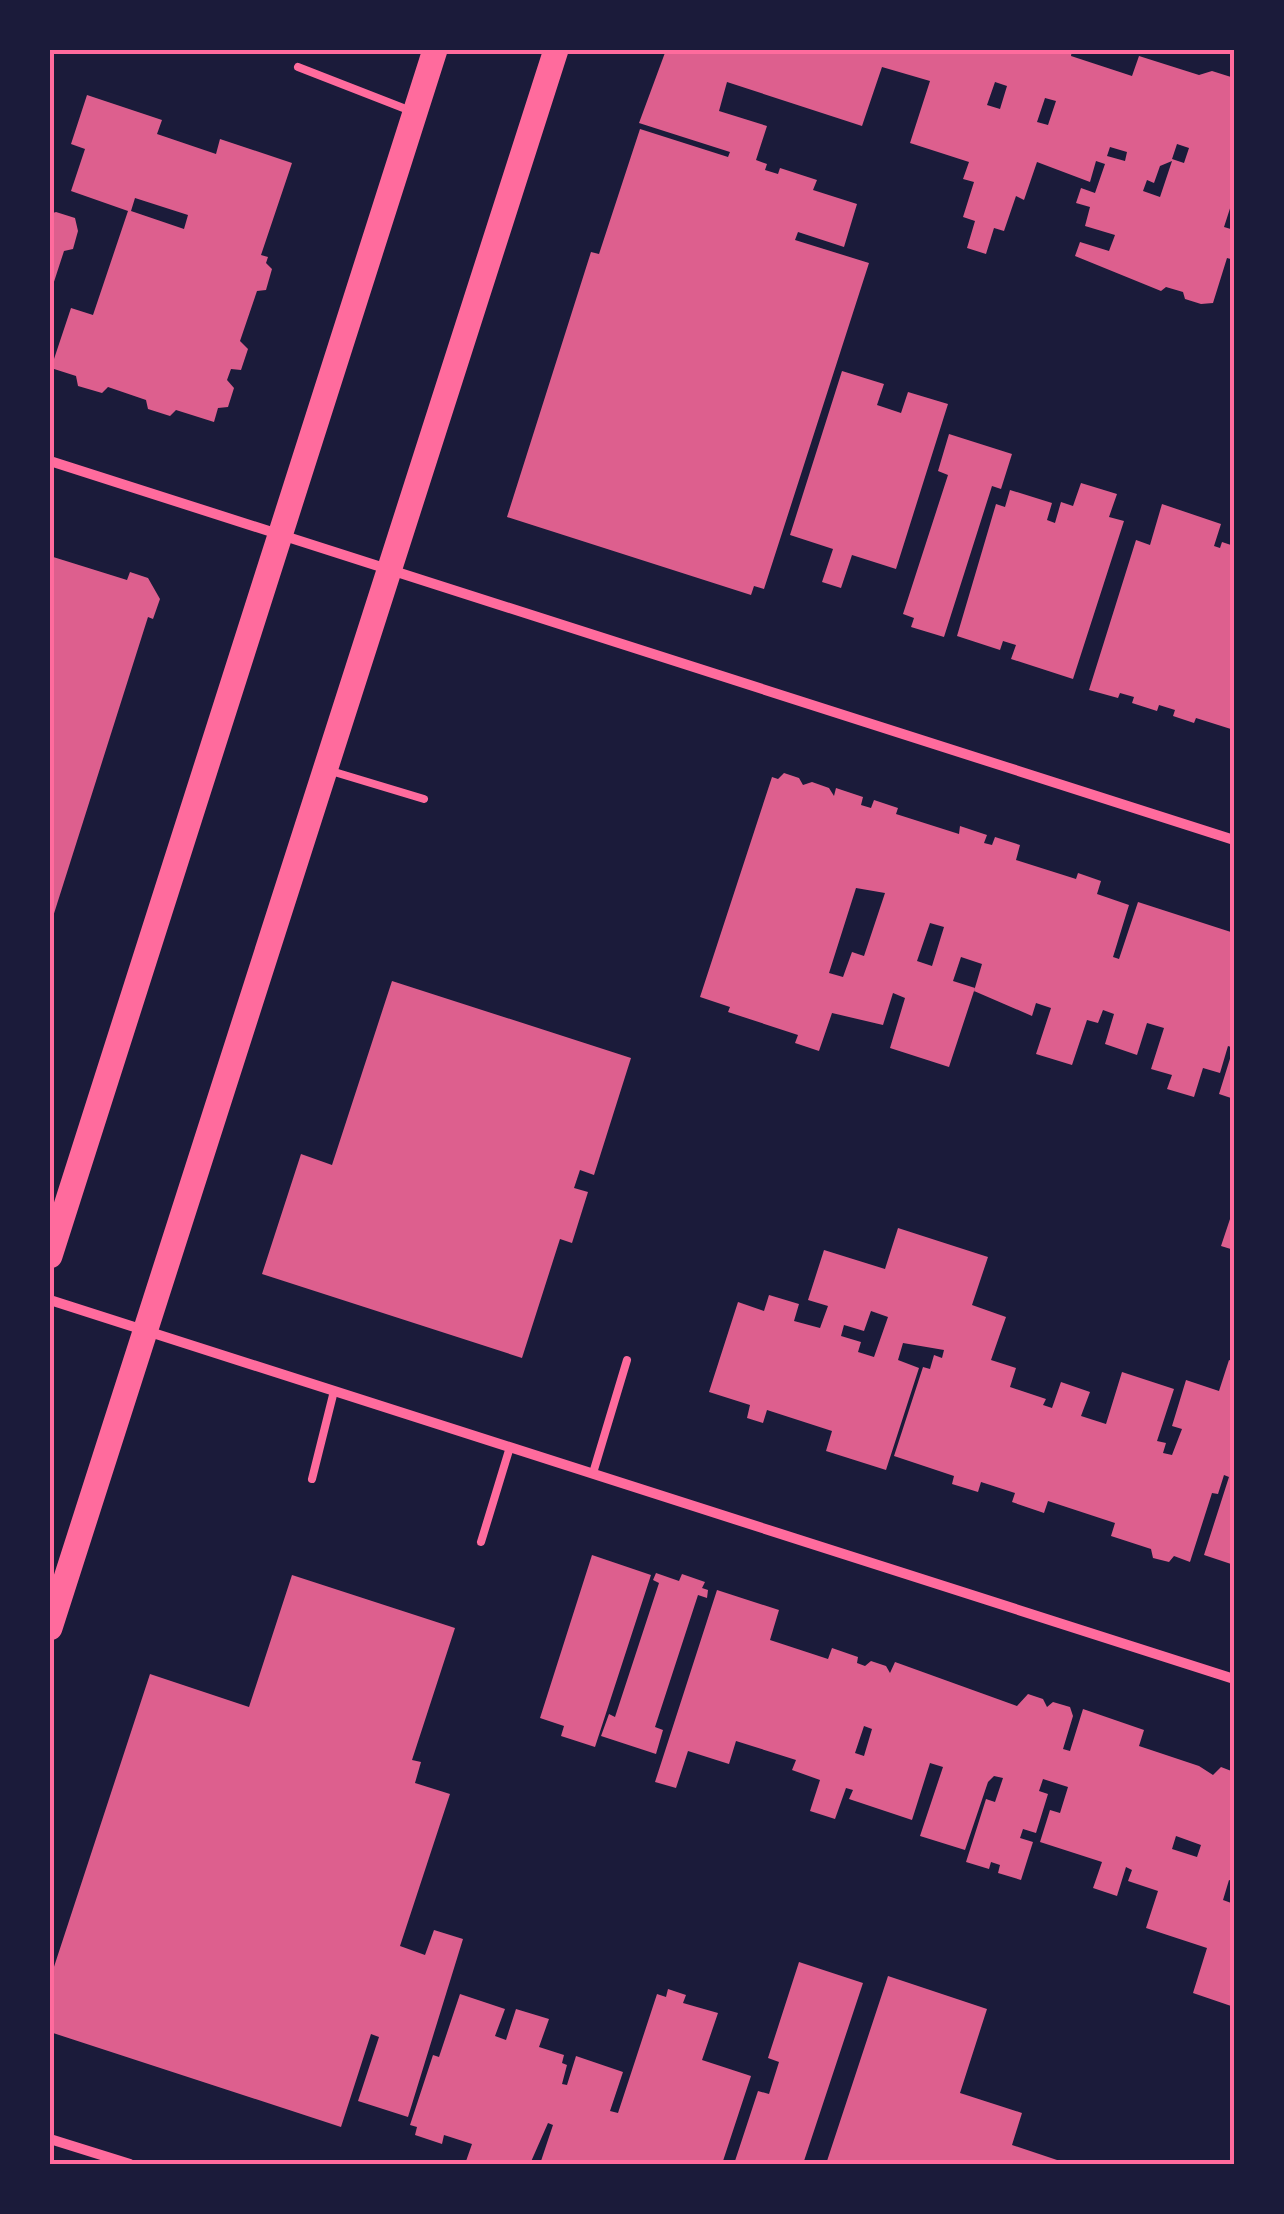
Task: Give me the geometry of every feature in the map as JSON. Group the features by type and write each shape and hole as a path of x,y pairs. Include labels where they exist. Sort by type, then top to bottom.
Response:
{"main road":[{"path":"50,1256 435,50"},
{"path":"50,1628 556,50"}],"street":[{"path":"50,462 1234,840"},
{"path":"50,1300 1234,1678"},
{"path":"50,2138 130,2164"}],"lane":[{"path":"298,66 415,112"},
{"path":"326,769 424,799"},
{"path":"593,1474 627,1360"},
{"path":"312,1479 334,1391"},
{"path":"481,1542 510,1447"}],"building":[{"path":"666,50 1072,50 1071,56 1132,76 1139,56 1199,75 1212,71 1231,77 1234,196 1224,227 1234,230 1234,260 1227,258 1213,303 1201,304 1185,299 1183,292 1166,287 1161,291 1075,256 1080,242 1109,251 1115,235 1085,226 1090,207 1076,203 1081,188 1095,193 1105,164 1096,161 1090,182 1037,162 1024,200 1016,196 1004,231 994,228 986,254 967,248 975,221 963,217 974,182 963,179 969,162 910,143 930,81 882,67 862,126 727,82 719,111 767,126 756,160 767,164 765,170 778,174 780,168 817,180 813,190 857,204 844,247 798,232 795,240 869,263 764,589 754,586 751,595 507,517 591,252 599,254 640,129 728,157 730,152 639,123","holes":["995,82 1007,86 1000,109 987,105","1045,98 1056,101 1048,125 1037,122","1177,144 1189,148 1184,163 1172,159","1110,147 1127,152 1125,161 1107,156","1172,161 1160,197 1143,191 1147,180 1154,183 1160,166"]},
{"path":"87,95 162,120 157,134 216,154 220,139 292,163 261,255 268,257 266,263 272,269 266,290 257,291 240,341 248,349 241,370 231,369 227,380 234,388 228,407 218,408 214,422 176,410 170,416 148,409 146,400 108,387 102,393 78,386 76,376 51,368 71,308 93,315 128,211 71,191 85,149 71,144","holes":["135,198 188,215 184,229 131,211"]},
{"path":"50,214 75,218 78,231 73,249 64,251 51,291"},
{"path":"842,371 884,384 877,405 901,413 908,392 948,404 896,569 852,555 841,588 822,582 833,549 790,535"},
{"path":"949,434 1012,454 1001,489 992,486 944,637 911,627 914,618 903,614 948,475 938,471"},
{"path":"1081,483 1117,494 1109,517 1124,521 1073,679 1011,659 1016,645 1003,641 1000,650 957,636 996,504 1005,507 1010,490 1052,503 1047,520 1055,523 1061,502 1073,506"},
{"path":"1162,504 1221,524 1214,546 1220,548 1222,542 1234,546 1234,730 1196,718 1194,723 1173,716 1175,710 1159,705 1157,711 1132,703 1134,697 1120,693 1118,698 1089,690 1136,540 1150,545"},
{"path":"50,556 127,580 130,572 148,578 160,599 153,619 148,617 51,923"},
{"path":"784,773 799,778 803,785 812,782 829,788 834,796 836,788 863,797 861,805 871,808 874,800 898,808 896,814 959,834 960,826 987,835 984,843 992,845 995,837 1020,845 1016,860 1076,879 1078,873 1101,881 1097,894 1129,905 1113,957 1119,959 1138,902 1234,933 1234,1048 1228,1046 1220,1073 1203,1068 1194,1097 1167,1089 1172,1075 1151,1069 1164,1028 1147,1023 1137,1055 1105,1044 1114,1014 1103,1010 1098,1023 1087,1020 1072,1065 1036,1054 1051,1008 1036,1003 1032,1016 974,991 949,1067 890,1048 905,998 893,993 883,1025 832,1013 819,1051 795,1043 798,1035 728,1012 730,1007 700,997 772,777 778,779","holes":["856,888 885,893 864,956 852,952 843,977 829,973","930,923 944,927 932,966 917,961","961,957 982,964 975,988 953,981"]},
{"path":"392,981 631,1058 594,1175 580,1170 574,1188 588,1192 572,1243 560,1239 522,1358 262,1274 301,1154 332,1165"},
{"path":"1234,1049 1234,1099 1219,1094"},
{"path":"1234,1210 1234,1250 1221,1246"},
{"path":"898,1228 988,1257 972,1305 1006,1317 991,1360 1016,1368 1010,1387 1046,1399 1043,1405 1052,1408 1061,1382 1090,1392 1081,1416 1106,1424 1122,1372 1174,1389 1157,1441 1166,1443 1163,1453 1172,1455 1182,1429 1172,1426 1186,1380 1219,1391 1229,1360 1234,1362 1234,1565 1204,1555 1229,1477 1224,1475 1218,1494 1212,1493 1190,1562 1174,1556 1169,1562 1153,1558 1151,1549 1111,1536 1115,1523 1048,1501 1044,1513 1012,1502 1015,1493 981,1482 978,1492 952,1484 954,1476 894,1456 923,1367 930,1369 934,1355 942,1358 944,1350 903,1343 898,1360 919,1368 886,1470 826,1451 832,1431 767,1410 763,1423 747,1418 750,1405 709,1392 738,1302 764,1311 769,1295 799,1304 794,1321 820,1328 828,1306 808,1300 824,1250 885,1269","holes":["871,1311 888,1317 874,1357 858,1352 861,1342 841,1336 844,1325 864,1331"]},
{"path":"592,1555 651,1575 595,1747 561,1736 564,1726 540,1718"},
{"path":"656,1573 679,1581 682,1574 705,1582 702,1588 708,1590 707,1598 698,1595 655,1727 663,1730 656,1754 601,1736 609,1714 615,1717 659,1583 653,1580"},
{"path":"292,1575 455,1628 412,1760 421,1762 415,1783 450,1794 400,1946 425,1955 434,1930 463,1939 408,2117 358,2101 379,2037 371,2034 341,2127 50,2032 50,1979 150,1674 249,1707"},
{"path":"717,1590 779,1610 770,1640 828,1659 832,1648 858,1657 857,1663 865,1666 871,1661 886,1666 890,1673 895,1662 1017,1706 1028,1694 1043,1699 1047,1707 1053,1702 1070,1707 1073,1716 1063,1749 1070,1751 1083,1709 1144,1730 1139,1746 1199,1766 1213,1775 1221,1767 1234,1772 1234,1882 1229,1880 1223,1900 1234,1904 1234,2007 1193,1993 1207,1948 1146,1928 1158,1891 1128,1881 1132,1870 1126,1867 1117,1896 1093,1888 1102,1862 1040,1842 1050,1810 1060,1813 1068,1787 1043,1779 1039,1791 1048,1794 1036,1833 1023,1829 1020,1838 1033,1842 1021,1880 998,1873 1000,1865 991,1862 989,1869 966,1862 986,1799 995,1802 1003,1778 994,1776 988,1782 965,1850 920,1836 943,1767 930,1763 912,1820 849,1799 853,1790 846,1788 835,1819 810,1811 820,1780 792,1770 796,1760 736,1741 729,1764 688,1751 676,1788 655,1782","holes":["864,1726 872,1729 864,1756 855,1753","1176,1836 1201,1845 1197,1857 1172,1849"]},
{"path":"799,1962 863,1983 803,2164 734,2164 758,2091 769,2094 779,2062 768,2058"},
{"path":"888,1976 987,2009 960,2093 1022,2113 1012,2145 1069,2164 826,2164"},
{"path":"668,1989 686,1995 683,2003 718,2013 702,2060 751,2076 722,2164 540,2164 553,2125 548,2123 530,2164 465,2164 472,2144 444,2135 442,2144 415,2135 417,2127 410,2125 433,2055 439,2057 460,1994 505,2009 495,2036 506,2040 516,2009 549,2019 539,2047 564,2055 562,2063 567,2065 562,2084 567,2085 576,2056 623,2072 610,2111 618,2113 657,1994 666,1997"}]}
